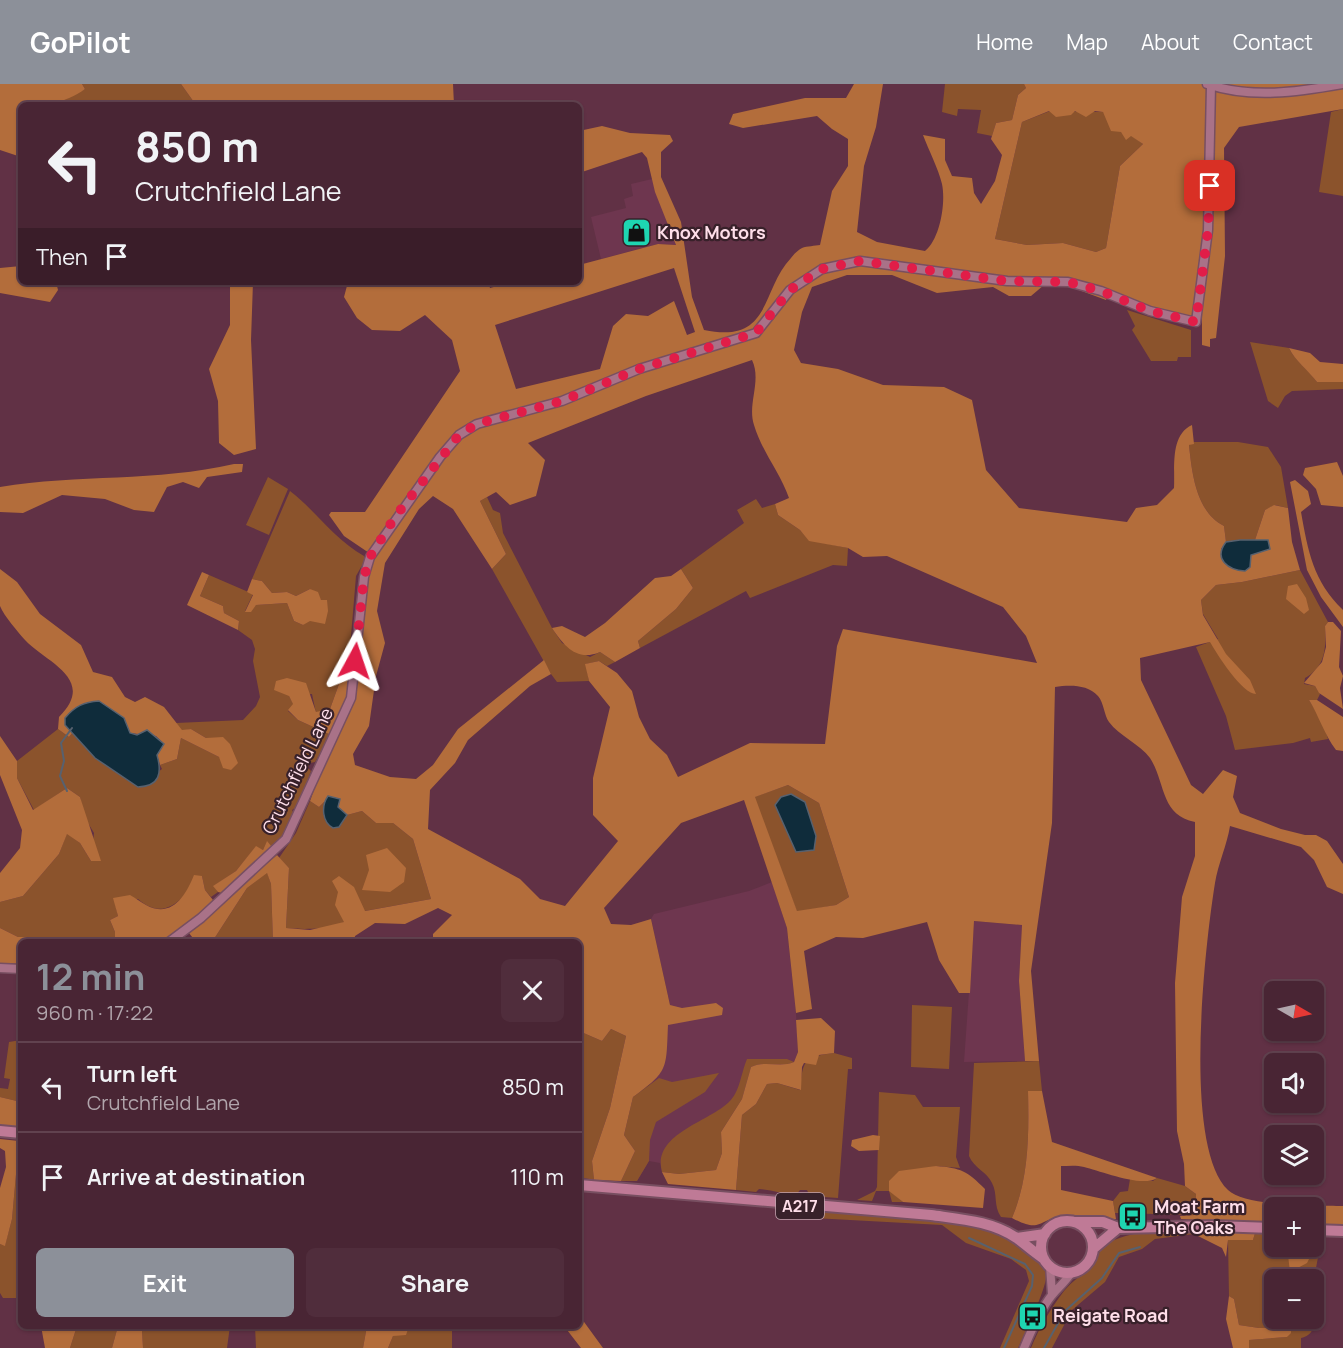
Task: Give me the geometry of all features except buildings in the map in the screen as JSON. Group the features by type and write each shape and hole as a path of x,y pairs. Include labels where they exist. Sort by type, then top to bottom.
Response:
{"main road":[{"path":"0,1131 18,1133"},
{"name":"A217","path":"582,1185 763,1203 931,1215 986,1224 1017,1239 1047,1263"},
{"path":"1017,1239 1045,1234 1058,1222 1103,1222 1118,1228 1264,1228"},
{"path":"1075,1222 1089,1232 1093,1249"},
{"path":"1045,1234 1042,1251 1047,1263 1071,1273 1086,1265 1093,1249 1118,1228"},
{"path":"1324,1230 1343,1231"}],"street":[{"path":"1209,85 1228,91 1251,94 1343,84"},
{"name":"Crutchfield Lane","path":"173,939 201,918 277,851 286,839 351,698 364,577 370,557 395,517 459,435 477,424 562,401 639,369 756,333 790,290 822,269 860,261 1006,281 1068,282 1101,291 1150,311 1196,322 1208,230 1209,85"},
{"path":"0,968 18,969"},
{"path":"1047,1263 1052,1294"},
{"path":"1024,1348 1031,1330 1052,1294 1062,1287 1071,1273"}],"shaded area":[{"path":"0,84 82,84 85,89 58,102 18,102 18,156 0,150"},
{"path":"82,84 181,84 194,102 60,102 85,89"},
{"path":"181,84 453,84 454,102 194,102"},
{"path":"854,84 883,84 876,127 864,166 857,232 877,242 925,251 938,230 943,192 938,172 923,135 945,139 945,160 952,176 972,178 974,193 981,204 995,181 1002,155 991,139 996,123 1012,120 1018,95 1026,88 1024,84 1343,84 1343,109 1239,127 1224,148 1225,256 1216,338 1210,339 1210,347 1202,345 1202,318 1154,308 1109,292 1106,300 1068,286 1044,285 1031,296 1009,296 993,287 937,293 892,275 847,275 812,287 802,312 794,350 801,363 838,369 883,385 944,387 972,400 986,470 1019,508 1127,522 1136,508 1157,505 1174,488 1174,461 1177,444 1180,436 1192,425 1194,444 1189,445 1194,479 1201,502 1215,520 1224,526 1226,542 1221,549 1251,555 1268,540 1255,540 1265,510 1274,505 1288,508 1292,542 1300,570 1216,585 1201,600 1203,615 1226,654 1250,680 1256,694 1244,688 1237,681 1210,642 1140,658 1141,680 1191,785 1203,794 1223,770 1237,776 1233,797 1240,813 1281,829 1305,835 1316,835 1327,841 1343,864 1343,894 1327,887 1314,860 1301,847 1230,826 1216,876 1206,951 1200,1043 1205,1132 1214,1167 1228,1190 1249,1200 1264,1202 1264,1223 1181,1219 1180,1216 1195,1215 1196,1194 1185,1186 1184,1164 1177,1131 1175,983 1182,897 1195,856 1195,822 1175,813 1165,797 1150,758 1141,748 1113,727 1107,719 1098,696 1083,687 1055,687 1052,823 1031,971 1039,1061 1025,1061 1019,981 1022,925 974,921 970,993 959,993 939,960 927,922 863,938 836,937 804,951 812,1009 796,1013 787,928 744,800 681,823 604,908 611,924 631,925 651,919 670,1005 682,1008 716,1003 723,1008 722,1015 668,1025 666,1060 663,1068 653,1081 633,1097 624,1135 635,1151 621,1181 594,1180 592,1161 610,1108 626,1036 611,1029 602,1041 582,1032 582,939 433,939 433,934 452,915 438,908 405,924 375,923 355,936 354,939 273,939 271,884 267,873 247,888 214,939 194,939 189,933 223,900 277,855 289,868 286,928 310,930 344,922 335,905 338,892 332,881 339,876 354,887 365,911 431,899 413,839 393,823 376,823 362,811 347,815 338,807 324,802 319,807 310,801 321,770 336,742 354,699 366,581 375,557 344,536 329,515 331,512 365,512 460,371 452,340 425,315 400,331 372,330 357,318 344,297 347,285 489,285 490,288 501,285 582,285 582,264 658,244 676,245 655,192 647,158 642,152 582,172 582,130 602,126 630,133 670,135 673,141 661,152 661,177 681,222 692,297 704,330 726,332 742,329 753,322 761,312 781,271 793,255 802,248 820,245 832,191 848,166 848,139 817,116 743,128 729,124 733,114 805,98 846,98","holes":["1049,111 1056,117 1071,115 1075,111 1086,117 1095,111 1103,112 1111,131 1121,132 1126,140 1131,136 1143,144 1120,166 1106,248 1096,252 1063,243 1027,245 995,239 1022,122","674,268 695,332 687,335 674,301 648,316 626,314 613,326 600,369 516,389 495,325","752,360 755,368 752,409 754,425 789,498 775,504 778,515 800,530 809,541 848,548 863,557 887,556 1003,607 1026,636 1037,663 843,629 837,646 825,744 750,743 678,777 667,755 650,739 639,717 632,691 617,673 599,661 585,664 589,681 610,707 593,778 593,815 618,841 565,906 540,899 520,879 428,829 430,790 455,763 468,740 530,686 551,674 544,660 458,729 433,765 416,779 390,777 355,765 353,754 369,726 376,676 385,643 377,611 385,563 419,509 433,496 453,509 492,569 506,554 480,501 496,492 510,505 536,496 545,460 528,443 646,396","788,785 819,803 849,897 836,905 797,911 755,797"]},
{"path":"945,84 1024,84 1026,88 1018,95 1012,120 996,123 992,136 977,133 981,110 958,109 957,116 942,112"},
{"path":"1343,109 1343,196 1319,192 1331,112"},
{"path":"1050,111 1103,112 1121,132 1131,135 1143,144 1120,166 1106,248 1096,252 1063,243 1027,245 995,239 1022,122"},
{"path":"652,179 676,245 658,244 601,259 591,217 626,208 624,199 633,196 631,184"},
{"path":"18,266 18,285 57,285 58,290 50,302 0,293 0,268"},
{"path":"230,285 253,285 251,340 256,449 234,455 219,443 218,401 209,369 230,325"},
{"path":"1127,310 1191,330 1191,357 1178,357 1177,361 1151,361 1132,330 1135,326"},
{"path":"1250,342 1289,348 1317,382 1343,382 1343,389 1292,391 1285,396 1278,408 1268,401"},
{"path":"1289,348 1310,353 1320,362 1343,364 1343,382 1317,382"},
{"path":"1194,442 1238,442 1268,447 1281,467 1288,508 1275,505 1265,510 1255,540 1226,542 1224,526 1215,520 1201,502 1194,479 1189,445"},
{"path":"1337,462 1343,476 1343,507 1321,505 1316,489 1303,475 1305,468"},
{"path":"243,464 242,472 207,477 199,488 183,482 167,487 154,512 134,510 105,499 62,495 23,513 0,512 0,487 59,480 147,476 205,470"},
{"path":"268,477 288,489 269,535 246,525"},
{"path":"1295,480 1308,491 1311,504 1301,512 1313,565 1325,588 1343,610 1343,627 1321,597 1307,570 1290,482"},
{"path":"290,491 344,542 364,556 365,560 356,576 350,648 345,650 343,673 330,709 316,713 312,694 289,696 294,705 288,711 298,720 331,735 315,762 310,763 308,768 311,771 299,805 292,810 294,814 279,842 272,847 267,842 263,850 256,847 236,871 214,886 218,892 211,897 205,890 202,876 181,899 166,908 158,909 148,906 138,899 114,898 118,916 110,920 115,939 30,939 18,937 0,928 0,902 23,896 59,854 67,833 80,843 91,861 94,833 85,818 80,797 67,788 34,810 17,778 17,761 58,729 69,737 73,732 95,758 138,787 162,769 160,765 177,759 181,738 219,757 231,770 206,738 191,729 182,731 176,723 243,720 256,706 260,697 253,661 255,649 252,640 238,630 239,621 224,613 223,606 200,596 209,575 253,594 245,611 256,605 287,603 294,621 303,625 321,600 310,589 296,596 287,592 272,593 262,581 252,579"},
{"path":"487,497 493,510 500,513 503,533 562,643 590,657 600,652 615,662 607,666 599,661 586,664 589,681 557,682 492,569 506,554 480,501"},
{"path":"756,499 762,508 775,504 778,515 800,530 809,540 848,548 847,566 833,565 750,598 746,591 640,648 638,641 676,609 693,588 681,569 744,523 737,510"},
{"path":"0,569 17,582 40,614 81,645 93,672 112,677 125,697 135,702 145,697 164,707 182,730 191,729 206,738 223,737 230,744 238,763 231,770 223,768 219,757 181,738 177,759 160,765 157,755 164,744 156,736 130,733 124,718 65,725 73,732 69,737 58,729 59,717 69,704 73,692 71,682 65,673 25,640 11,624 0,606"},
{"path":"681,569 693,588 676,609 638,641 640,648 615,662 600,652 592,655 578,654 561,641 552,628 562,626 585,637 605,623 655,578 671,576"},
{"path":"1300,570 1328,622 1325,626 1325,649 1321,662 1305,678 1304,684 1315,686 1320,694 1317,700 1309,700 1323,722 1328,739 1311,742 1310,738 1293,743 1235,750 1226,716 1196,647 1218,639 1203,614 1201,600 1216,585"},
{"path":"202,572 209,575 200,596 223,606 224,613 239,621 238,630 187,605"},
{"path":"252,579 262,581 272,593 287,592 296,596 310,589 318,592 321,600 327,600 328,611 325,624 310,621 303,625 294,621 287,603 256,605 251,612 245,612 253,595 247,592"},
{"path":"1297,584 1306,598 1309,610 1304,614 1286,599 1288,586"},
{"path":"1328,622 1333,622 1341,631 1339,667 1343,676 1340,688 1343,709 1319,693 1315,686 1304,683 1322,662 1326,647 1325,626"},
{"path":"350,648 353,652 350,692 331,735 298,720 288,710 293,704 289,696 274,690 276,681 287,678 306,683 316,712 330,709 343,673 345,649"},
{"path":"1309,700 1317,700 1343,717 1343,751 1336,750 1332,744"},
{"path":"0,736 17,761 17,778 33,810 67,788 80,797 101,861 91,861 80,843 67,834 59,854 23,896 0,902 0,873 20,848 22,830 0,775"},
{"path":"788,785 819,803 849,897 836,905 797,912 754,797"},
{"path":"310,801 319,807 324,802 324,815 339,827 347,815 362,811 376,823 393,823 413,839 431,899 359,912 344,922 325,928 286,928 289,868 279,858 296,833"},
{"path":"267,841 272,847 222,893 218,892 213,886 236,871 256,846 263,850"},
{"path":"387,848 406,868 404,882 390,892 362,890 369,870 366,855"},
{"path":"267,872 271,884 273,939 214,939 247,888"},
{"path":"194,875 202,876 205,890 213,900 201,913 168,939 115,939 110,920 118,916 113,898 130,895 155,909 163,909 177,903 187,890"},
{"path":"772,882 787,928 796,1013 798,1052 794,1062 742,1099 662,1172 660,1163 649,1161 637,1181 621,1181 668,1025 670,1005 651,919 654,914 749,891"},
{"path":"974,921 1022,925 1019,981 1025,1061 964,1062"},
{"path":"0,928 18,937 29,937 30,939 18,939 18,964 0,963"},
{"path":"912,1005 952,1007 949,1069 911,1067"},
{"path":"821,1018 835,1031 834,1053 819,1055 816,1065 804,1063 801,1090 777,1083 767,1084 756,1104 742,1115 736,1190 668,1184 662,1172 679,1174 716,1170 722,1153 721,1132 742,1099 751,1067 794,1062 798,1052 796,1020"},
{"path":"611,1029 626,1036 610,1108 592,1161 594,1180 582,1178 582,1032 602,1041"},
{"path":"18,1040 18,1101 0,1097 0,1088 8,1089 10,1079 4,1078 9,1042"},
{"path":"834,1053 852,1058 852,1069 848,1069 838,1198 810,1196 807,1190 800,1190 796,1195 759,1189 756,1192 736,1190 742,1115 756,1104 767,1084 777,1083 800,1090 806,1062"},
{"path":"747,1059 787,1059 794,1062 751,1067 742,1099 721,1132 722,1153 716,1170 679,1174 662,1172 661,1159 665,1148 673,1139 733,1098"},
{"path":"1039,1061 1042,1091 1028,1091 1028,1140 1022,1187 1012,1218 1001,1217 997,1209 992,1183 969,1156 974,1063"},
{"path":"719,1073 705,1092 656,1122 650,1140 649,1161 637,1181 621,1181 635,1151 624,1135 633,1097 659,1078 672,1082"},
{"path":"1028,1091 1042,1091 1052,1142 1157,1178 1150,1181 1132,1180 1081,1166 1061,1166 1061,1190 1113,1201 1116,1219 1064,1217 1030,1225 1012,1218 1025,1172 1028,1140"},
{"path":"879,1092 915,1095 923,1107 960,1107 956,1157 960,1168 936,1166 889,1190 903,1202 892,1202 889,1191 876,1191 872,1201 857,1200 875,1191 877,1187"},
{"path":"0,1097 18,1101 18,1128 0,1126"},
{"path":"873,1135 880,1136 879,1150 859,1151 851,1146 852,1140"},
{"path":"0,1139 18,1141 12,1219 5,1246 0,1244 0,1188 6,1167 5,1151 0,1148"},
{"path":"18,1152 18,1298 3,1298 0,1293 0,1244 5,1245 12,1219"},
{"path":"936,1166 963,1172 979,1183 985,1189 983,1208 903,1202 889,1191 889,1181 899,1171"},
{"path":"1157,1178 1185,1186 1196,1194 1195,1215 1115,1213 1113,1201 1120,1192 1128,1191 1130,1179 1153,1181"},
{"path":"1324,1206 1343,1206 1343,1226 1324,1225"},
{"path":"798,1211 923,1218 988,1231 1015,1242 1040,1263 1046,1275 1040,1299 1018,1348 1000,1348 1029,1281 1026,1270 1011,1259 966,1243 942,1225 795,1217"},
{"path":"1203,1230 1194,1234 1155,1239 1142,1249 1119,1257 1105,1282 1072,1310 1052,1348 1031,1348 1059,1298 1070,1284 1090,1268 1102,1246 1138,1233"},
{"path":"1203,1230 1255,1233 1253,1240 1228,1240 1226,1257 1222,1248 1194,1234"},
{"path":"1255,1233 1264,1234 1264,1257 1318,1257 1316,1269 1264,1269 1264,1328 1239,1325 1234,1299 1229,1296 1228,1240 1253,1240"},
{"path":"1288,1257 1310,1257 1307,1263 1296,1269 1290,1269"},
{"path":"1229,1296 1234,1299 1239,1325 1264,1329 1291,1329 1291,1333 1287,1337 1249,1340 1249,1348 1233,1348 1226,1319"},
{"path":"582,1319 603,1348 581,1348 566,1329 582,1329"},
{"path":"42,1329 76,1329 70,1348 45,1348"},
{"path":"76,1329 117,1329 112,1348 70,1348"},
{"path":"117,1329 142,1330 143,1348 112,1348"},
{"path":"140,1329 230,1329 227,1348 143,1348"},
{"path":"255,1329 366,1329 363,1348 256,1348"},
{"path":"366,1329 408,1329 406,1335 393,1336 388,1348 363,1348"},
{"path":"401,1329 453,1329 452,1348 388,1348 393,1336 408,1330"},
{"path":"1289,1329 1312,1329 1308,1335 1301,1338 1301,1348 1249,1348 1249,1340 1287,1337"}],"water":[{"path":"1268,540 1270,549 1251,555 1250,567 1245,571 1228,566 1224,563 1221,554 1226,542"},
{"path":"99,701 124,718 130,733 137,735 147,730 164,744 157,755 158,777 151,784 138,787 95,758 65,725 65,718 72,710 84,704"},
{"path":"791,794 805,802 816,836 814,850 796,852 775,805 781,797"},
{"path":"328,796 340,799 338,807 347,815 339,827 333,828 325,818 324,804"}],"waterway":[{"path":"67,791 60,776 64,761 61,743 72,728"},
{"path":"969,1238 1025,1264 1033,1275 1032,1286 1004,1348"},
{"path":"1044,1348 1065,1311 1102,1278 1119,1253 1140,1247"}],"place":[{"name":"Knox Motors","path":"636,233"},
{"name":"Moat Farm The Oaks","path":"1133,1217"},
{"name":"Reigate Road","path":"1032,1316"}],"route":[{"path":"355,661 364,577 370,557 395,517 440,457 459,435 477,424 562,401 639,369 756,333 790,290 822,269 860,261 919,271 1006,281 1068,282 1101,291 1150,311 1196,322 1208,230 1210,186"}]}
